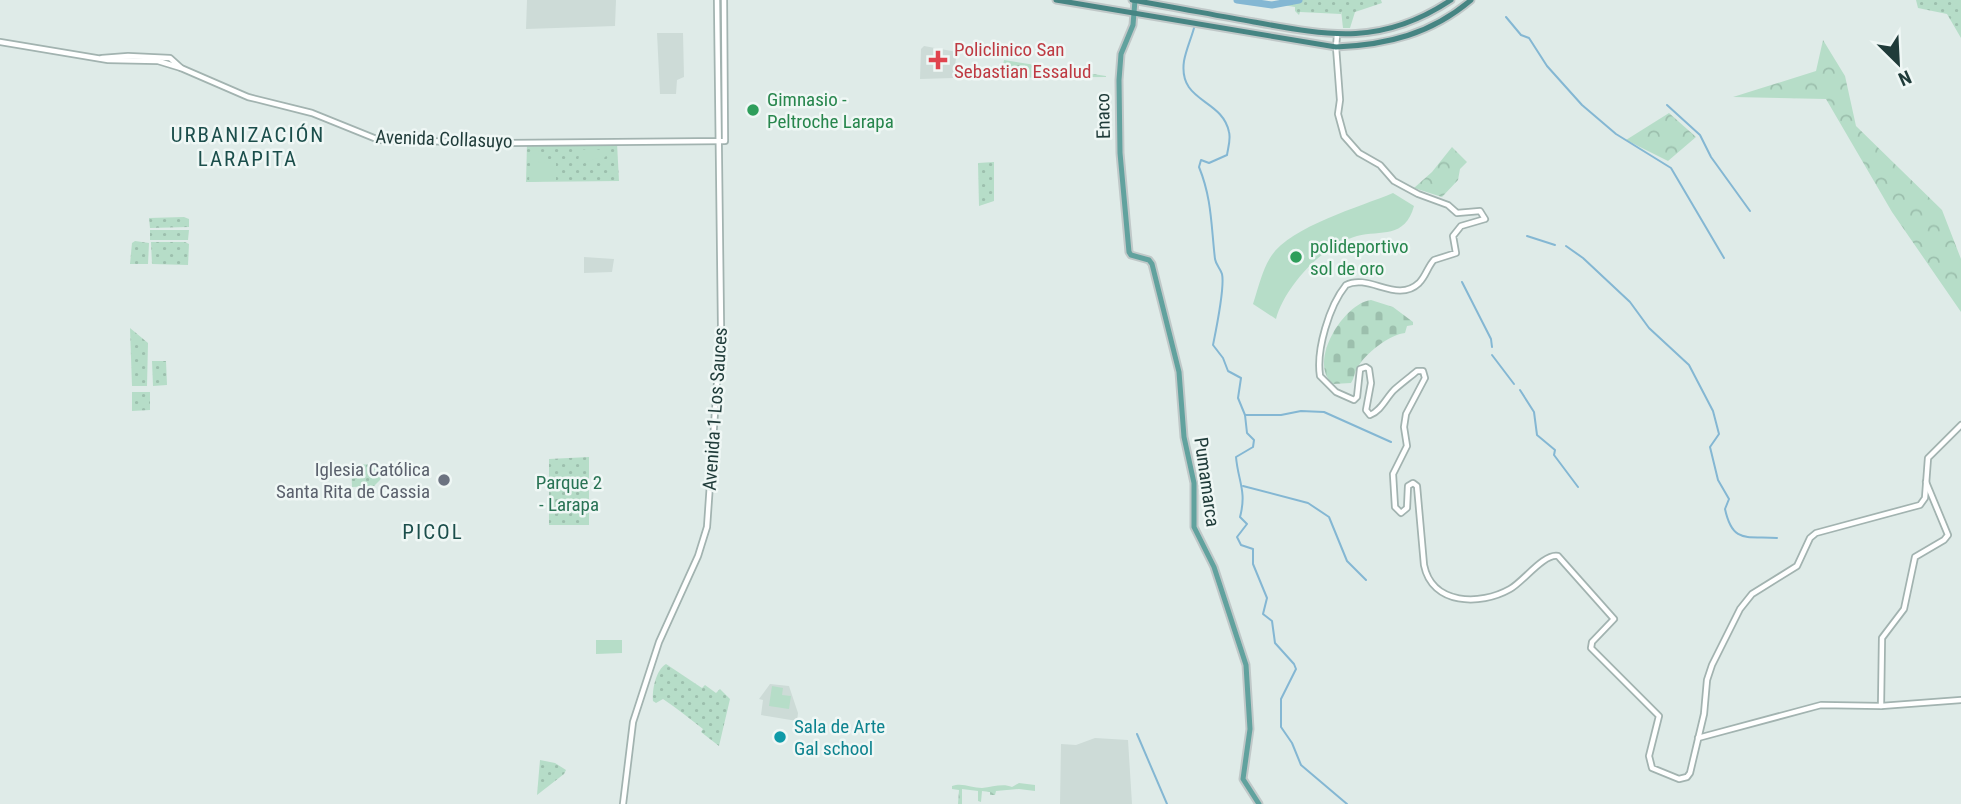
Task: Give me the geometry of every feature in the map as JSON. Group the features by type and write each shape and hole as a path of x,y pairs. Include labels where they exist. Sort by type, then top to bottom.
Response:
{"highway":[{"path":"1056,0 1336,47 1370,46 1413,35 1443,21 1471,0"},
{"path":"1134,0 1337,35 1394,28 1426,15 1451,0"},
{"path":"1458,0 1464,6"}],"main road":[{"name":"Enaco","path":"1129,252 1118,110 1121,54 1136,14 1134,0"},
{"name":"Pumamarca","path":"1129,252 1149,260 1152,264 1173,342 1182,396 1184,437 1194,483 1194,527 1213,567 1244,658 1250,729 1242,779 1259,804"}],"street":[{"name":"Avenida 1 Los Sauces","path":"717,0 722,141"},
{"name":"Avenida 1 Los Sauces","path":"623,804 633,722 659,642 698,556 706,527 721,325 724,0"},
{"path":"1337,35 1340,103 1338,114 1341,130 1359,153 1380,165 1394,181 1418,194 1448,205 1457,213 1480,211 1485,219 1461,226 1455,231 1453,240 1456,253 1434,260 1423,278 1411,288 1401,291 1356,282 1346,285 1325,330 1319,359 1320,376 1336,392 1354,400 1357,397 1360,369 1366,367 1371,383 1366,410 1370,415 1376,412 1404,381 1417,371 1423,371 1425,378 1404,421 1407,446 1395,469 1394,490 1395,507 1401,513 1407,508 1408,486 1413,483 1417,485 1424,565 1428,577 1439,591 1452,598 1491,597 1513,588 1549,556 1558,556 1613,616 1613,623 1592,642 1591,648 1659,716 1649,756 1652,768 1679,779 1688,777 1704,714 1705,687 1712,665 1744,602 1758,589 1797,566 1810,538 1816,533 1916,507 1923,502 1928,458 1961,425"},
{"name":"Avenida Collasuyo","path":"0,42 102,58 170,58 181,68"},
{"name":"Avenida Collasuyo","path":"133,57 181,68 248,97 312,113 379,140 503,143 722,141"},
{"path":"1881,706 1880,676 1884,633 1904,609 1916,557 1948,535 1926,482"},
{"path":"1698,738 1821,705 1881,706 1961,700"}],"shaded area":[{"path":"527,0 616,0 615,26 526,29"},
{"path":"657,33 683,33 684,77 677,80 676,94 660,94"},
{"name":"Policlinico San Sebastian Essalud","path":"924,46 957,52 953,78 920,79 921,49"},
{"path":"584,257 614,259 612,272 584,273"},
{"path":"770,684 789,686 798,713 797,721 761,715 763,700 759,699"},
{"path":"1095,738 1128,740 1132,804 1060,804 1061,744 1076,745"}],"green space":[{"path":"1299,0 1381,0 1382,3 1355,12 1350,28 1343,28 1341,10 1341,14 1300,12 1299,15 1295,7 1276,4"},
{"path":"1916,0 1961,0 1961,38 1947,14 1918,8"},
{"path":"1823,40 1845,76 1856,126 1942,210 1961,259 1961,312 1892,212 1826,99 1733,97 1816,71"},
{"path":"1004,60 1106,77 993,78 1001,76"},
{"path":"1669,113 1696,137 1668,161 1626,140"},
{"path":"617,143 619,181 526,182 527,144"},
{"path":"1452,147 1467,162 1460,169 1458,180 1442,197 1414,188 1432,172"},
{"path":"589,148 608,149 608,154 603,159 597,158 577,166 580,151"},
{"path":"538,150 539,163 556,162 556,180 529,182 531,151"},
{"path":"994,162 994,201 979,206 978,163"},
{"name":"polideportivo sol de oro","path":"1393,193 1414,206 1405,224 1391,231 1357,236 1331,248 1307,268 1288,293 1276,319 1253,304 1270,258 1279,247 1308,228"},
{"path":"149,218 189,219 189,227 150,228"},
{"path":"150,230 189,230 188,240 150,240"},
{"path":"151,242 189,244 188,265 152,264"},
{"path":"132,243 149,243 148,264 130,264"},
{"path":"1371,300 1393,307 1413,322 1413,325 1407,326 1405,333 1392,337 1372,351 1361,362 1351,383 1333,384 1326,374 1324,362 1332,335 1350,311"},
{"path":"130,328 148,343 147,386 132,386"},
{"path":"152,361 166,361 167,385 153,386"},
{"path":"132,392 150,392 150,410 132,411"},
{"name":"Parque 2 - Larapa","path":"589,457 589,525 549,525 549,459"},
{"path":"351,464 384,465 380,480 374,486 352,487"},
{"path":"596,640 622,640 622,653 596,654"},
{"path":"666,664 702,688 705,685 716,693 720,689 730,699 719,746 701,732 703,729 663,699 656,703 653,701 655,680"},
{"path":"772,686 783,688 782,695 791,696 789,709 769,706"},
{"path":"540,760 555,763 566,770 537,795"},
{"path":"1019,783 1035,785 1035,791 996,791 995,795 990,795 990,792 982,791 981,802 978,801 978,791 962,789 962,804 958,804 959,790 952,789 952,786 956,785 982,788 1001,785 1012,787"}],"waterway":[{"path":"1237,0 1272,5 1299,0"},
{"path":"1506,17 1521,35 1529,38 1547,66 1582,105 1616,134 1671,168 1724,258"},
{"path":"1194,28 1184,61 1184,75 1194,93 1225,121 1230,135 1227,155 1209,163 1201,160 1199,167 1209,201 1215,259 1223,280 1213,345 1223,358 1228,371 1241,378 1238,398 1245,415 1247,433 1254,440 1253,447 1236,457 1242,493 1240,517 1247,524 1237,537 1241,545 1253,549 1253,564 1267,598 1263,614 1272,621 1275,643 1296,669 1281,699 1281,727 1292,743 1301,765 1347,804"},
{"path":"1667,105 1700,135 1711,157 1750,211"},
{"path":"1527,236 1555,245"},
{"path":"1566,246 1583,258 1630,302 1649,328 1689,365 1713,411 1719,434 1710,447 1718,480 1729,499 1725,509 1733,529 1744,536 1777,538"},
{"path":"1462,282 1491,339 1492,347"},
{"path":"1492,355 1514,384"},
{"path":"1520,390 1534,412 1537,435 1555,450 1554,455 1578,487"},
{"path":"1245,415 1324,412 1391,442"},
{"path":"1243,486 1308,503 1329,517 1347,561 1366,580"},
{"path":"1137,734 1167,804"}],"place":[{"name":"Policlinico San Sebastian Essalud","path":"938,60"},
{"name":"Gimnasio - Peltroche Larapa","path":"753,110"},
{"name":"polideportivo sol de oro","path":"1296,257"},
{"name":"Iglesia Católica Santa Rita de Cassia","path":"444,480"},
{"name":"Sala de Arte Gal school","path":"780,737"}],"district":[{"name":"URBANIZACIÓN LARAPITA","path":"248,147"},
{"name":"PICOL","path":"433,532"}]}
